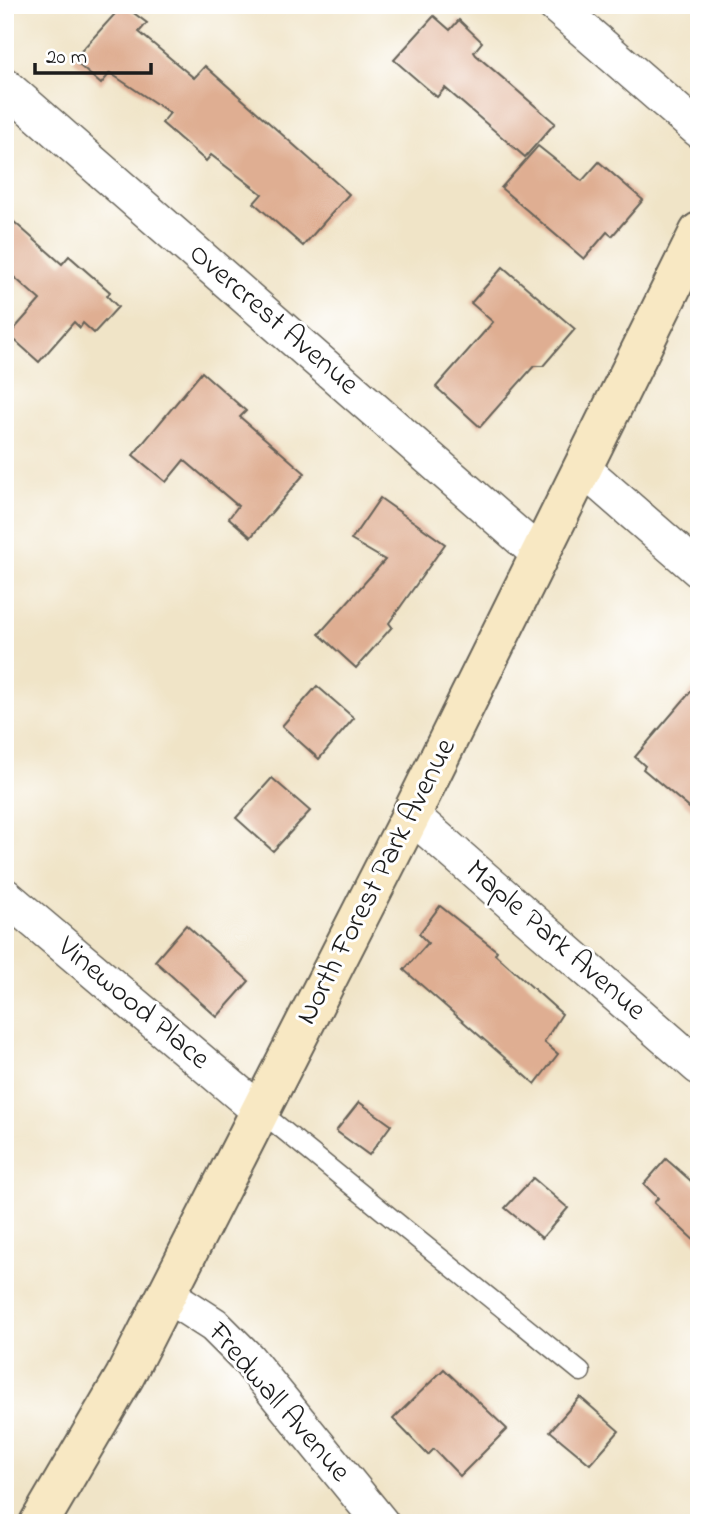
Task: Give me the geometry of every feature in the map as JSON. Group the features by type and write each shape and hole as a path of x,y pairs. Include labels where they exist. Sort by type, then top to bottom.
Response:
{"main road":[{"name":"North Forest Park Avenue","path":"39,1523 91,1439 261,1112 699,232"}],"street":[{"path":"555,5 699,130"},
{"name":"Overcrest Avenue","path":"5,86 540,555"},
{"path":"582,468 699,570"},
{"name":"Maple Park Avenue","path":"411,815 699,1067"},
{"name":"Vinewood Place","path":"5,896 261,1112"},
{"name":"Fredwall Avenue","path":"166,1294 215,1325 247,1359 381,1523"}],"lane":[{"path":"261,1112 581,1372"}],"building":[{"path":"123,5 147,23 139,32 194,78 205,66 349,194 303,246 254,203 262,194 211,155 206,161 162,123 170,113 110,73 101,84 73,60"},
{"path":"434,16 450,30 459,20 482,42 474,52 476,55 555,123 525,157 445,88 437,97 394,60"},
{"path":"538,146 582,181 599,162 643,200 612,236 607,232 584,259 501,188"},
{"path":"5,214 62,264 69,256 110,292 107,296 118,307 94,333 83,323 80,328 74,322 39,362 9,335 40,300 5,269"},
{"path":"503,267 575,329 543,366 534,366 480,427 436,387 493,322 471,303"},
{"path":"202,372 246,411 240,417 305,473 251,537 229,518 238,506 184,460 166,482 133,455"},
{"path":"380,498 445,544 389,623 392,627 356,668 319,634 385,560 351,540"},
{"path":"699,682 699,816 643,769 645,766 635,757"},
{"path":"317,686 354,718 319,759 282,726"},
{"path":"272,778 310,811 273,851 236,818"},
{"path":"440,906 497,951 495,954 562,1014 544,1042 558,1054 535,1084 404,970 428,943 419,934"},
{"path":"186,925 249,981 217,1017 155,961"},
{"path":"359,1102 391,1125 369,1155 336,1131"},
{"path":"666,1159 699,1188 699,1245 654,1203 658,1198 644,1184"},
{"path":"533,1178 568,1208 542,1238 505,1208"},
{"path":"444,1369 507,1429 460,1476 434,1449 428,1455 393,1419"},
{"path":"580,1397 619,1431 590,1464 550,1431"}]}
